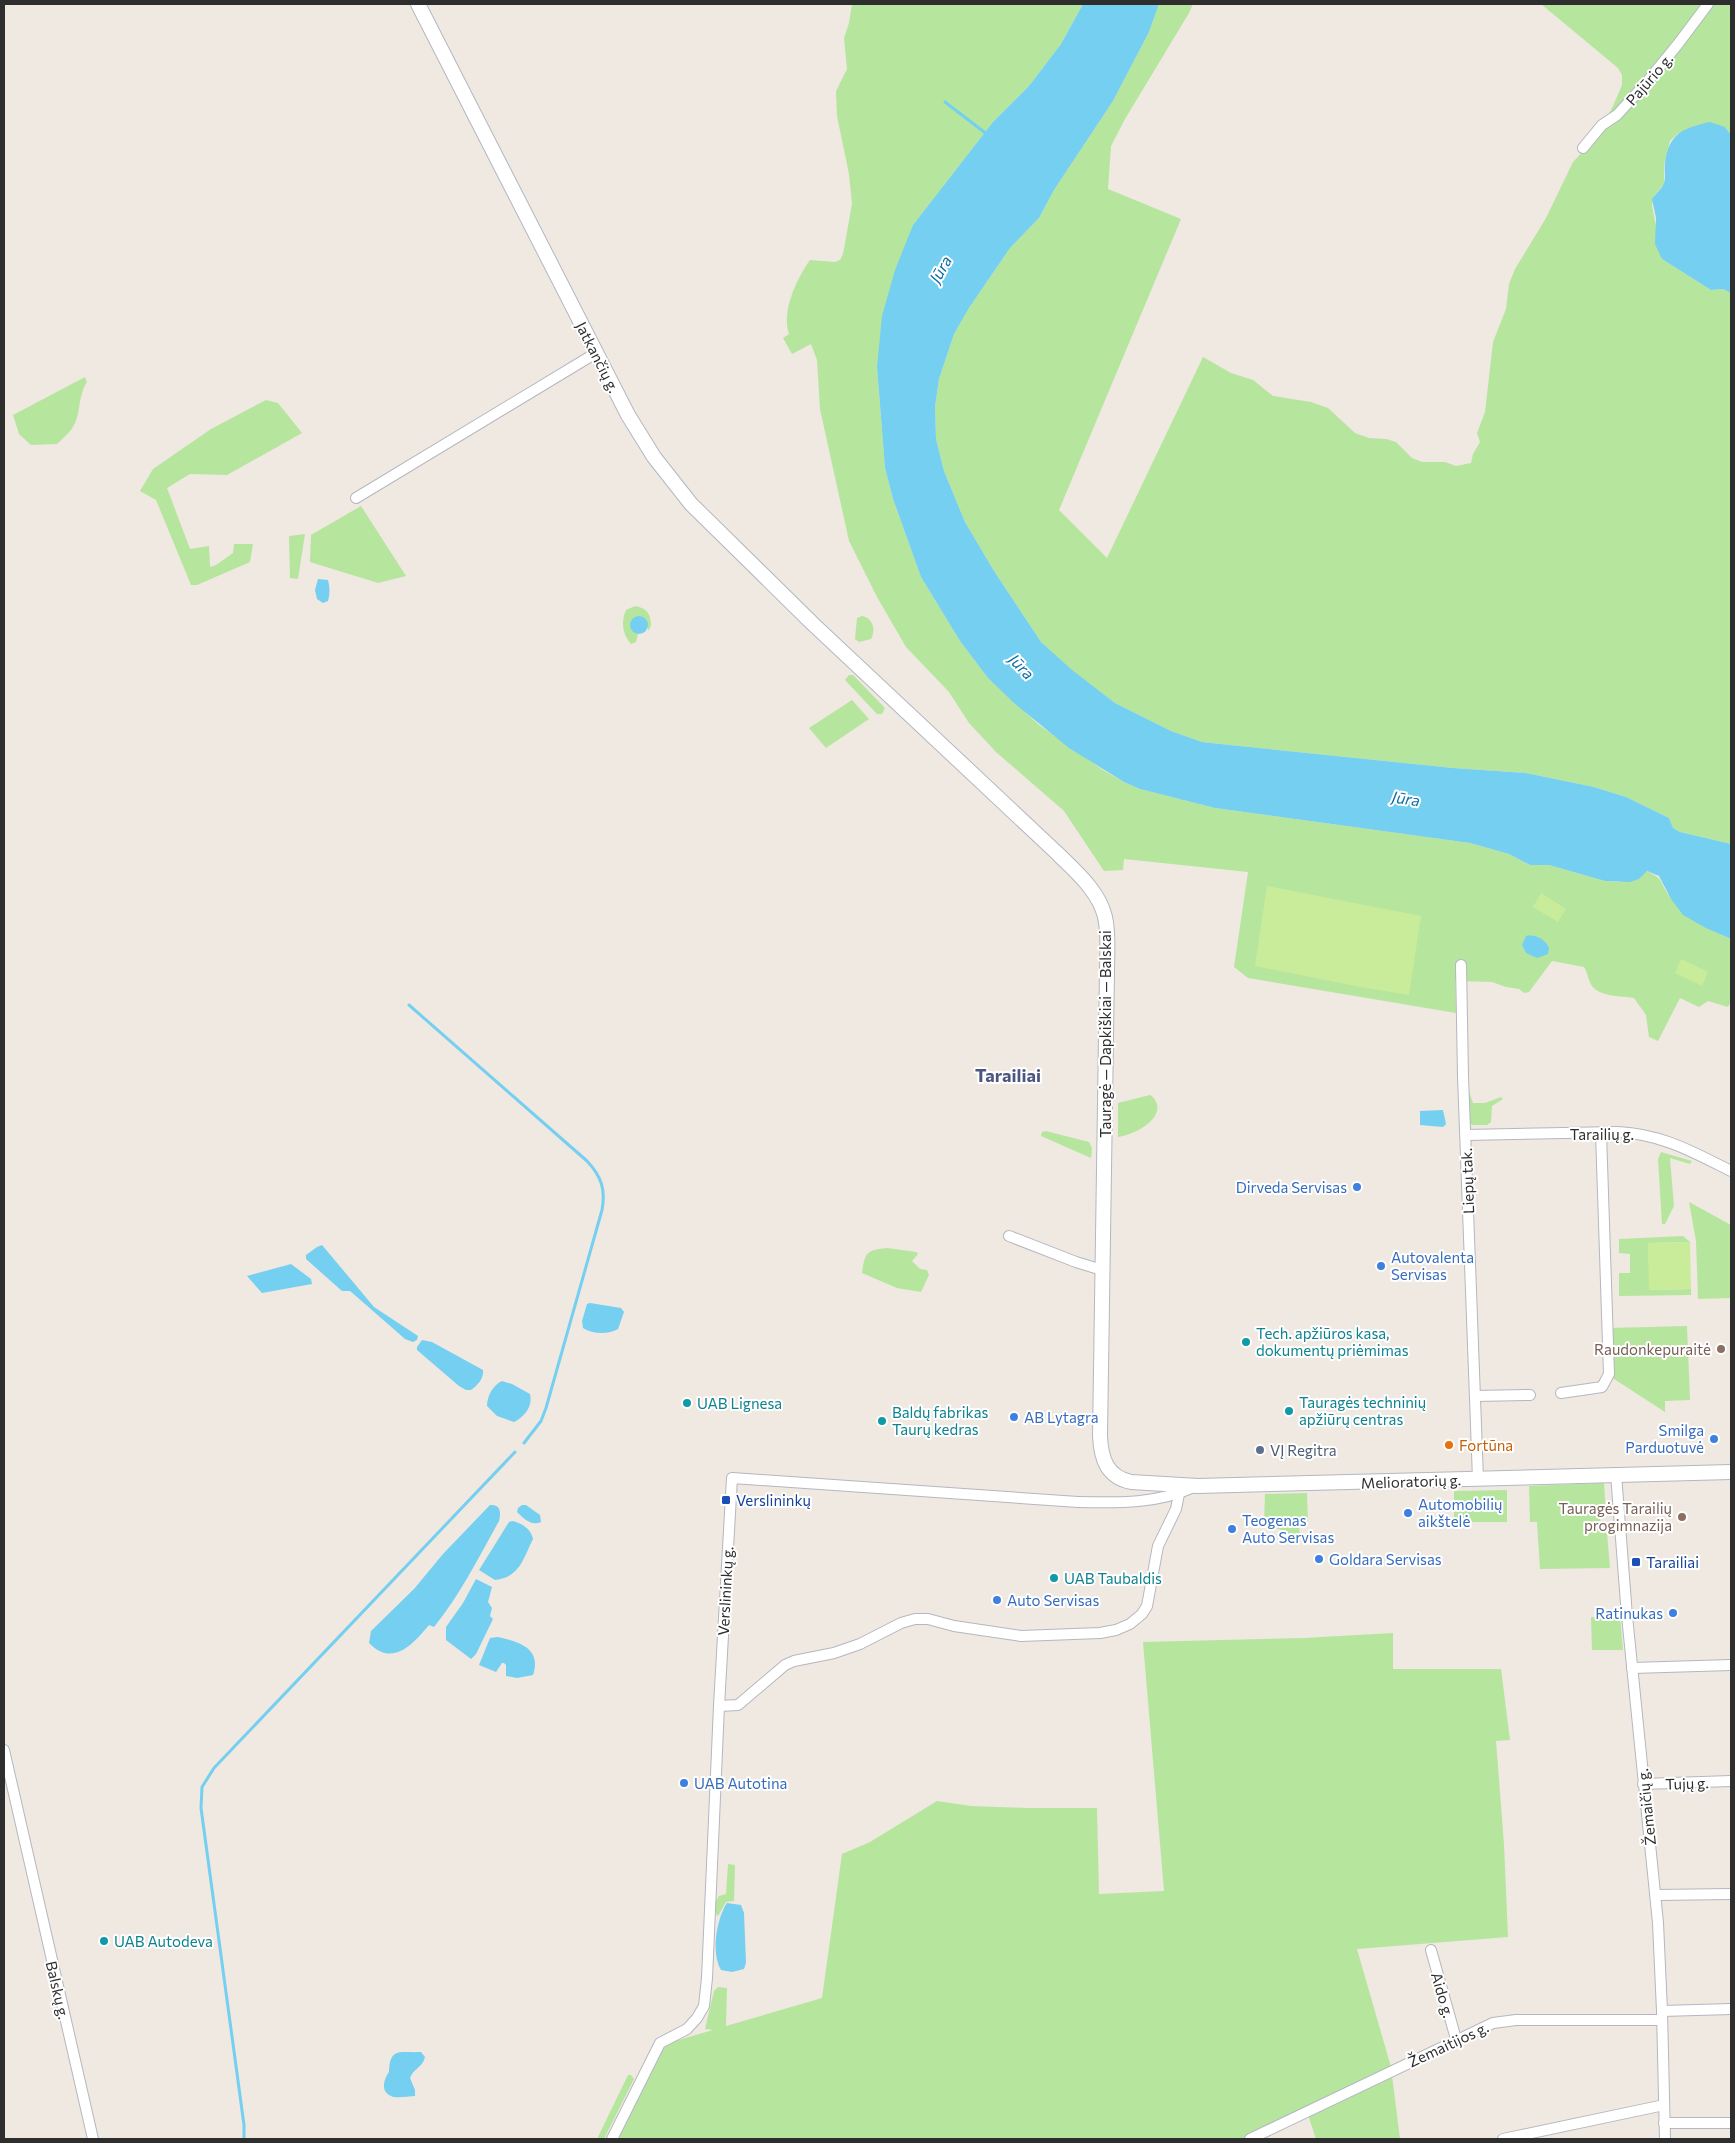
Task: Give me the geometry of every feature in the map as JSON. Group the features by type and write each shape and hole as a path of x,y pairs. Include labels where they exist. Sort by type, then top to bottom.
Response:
{"main road":[{"name":"Jatkančių g.","path":"418,4 596,354 642,440 690,504 849,658"},
{"name":"Tauragė — Dapkiškiai — Balskai","path":"849,658 1057,853 1090,887 1103,910 1106,920 1107,971 1100,1436 1102,1457"},
{"name":"Melioratorių g.","path":"1102,1457 1108,1470 1126,1481 1198,1486 1731,1472"}],"street":[{"name":"Pajūrio g.","path":"1583,148 1602,125 1617,115 1646,82 1708,4"},
{"path":"356,498 596,354"},
{"name":"Liepų tak.","path":"1461,965 1478,1479"},
{"path":"1561,1393 1602,1387 1609,1374 1600,1133"},
{"name":"Tarailių g.","path":"1466,1135 1630,1133 1660,1138 1675,1143 1731,1170"},
{"path":"1009,1236 1102,1270"},
{"path":"1475,1396 1530,1395"},
{"name":"Žemaičių g.","path":"1616,1474 1643,1784 1656,1895 1662,2015 1664,2139"},
{"name":"Verslininkų g.","path":"612,2139 660,2043 687,2028 697,2018 704,2006 707,1978 719,1706 732,1478 1078,1502 1141,1502 1179,1494 1198,1486"},
{"path":"719,1706 738,1705 785,1665 794,1660 834,1652 860,1644 901,1623 915,1619 928,1619 954,1626 1021,1636 1100,1633 1116,1630 1130,1624 1142,1614 1147,1606 1158,1546 1176,1508 1179,1494"},
{"path":"1632,1668 1731,1665"},
{"name":"Balskų g.","path":"4,1750 93,2139"},
{"name":"Tujų g.","path":"1643,1784 1731,1781"},
{"path":"1656,1895 1731,1894"},
{"name":"Aido g.","path":"1431,1950 1456,2039"},
{"name":"Žemaitijos g.","path":"1250,2139 1492,2023 1506,2020 1662,2015 1731,2009"},
{"path":"1503,2139 1664,2105"},
{"path":"1664,2123 1731,2123"}],"green space":[{"path":"852,4 1083,4 1061,44 1029,86 993,122 913,225 877,367 885,468 893,499 921,577 960,641 988,678 1039,725 1103,770 1140,789 1215,808 1470,843 1509,854 1530,865 1549,865 1605,881 1619,882 1639,879 1646,871 1660,879 1667,893 1683,911 1706,927 1731,939 1731,1001 1728,1007 1708,1001 1699,1007 1680,998 1658,1041 1649,1037 1646,1015 1634,998 1600,992 1592,986 1584,967 1552,961 1529,992 1524,993 1519,989 1492,982 1455,981 1456,1013 1248,978 1234,967 1248,872 1124,859 1123,870 1104,871 1064,811 996,752 969,723 949,692 906,647 877,597 849,541 820,409 817,360 811,344 792,354 783,338 789,334 787,316 792,296 800,276 810,260 835,262 840,260 843,254 852,204 849,174 837,116 836,91 847,69 844,38"},
{"path":"1159,4 1193,4 1111,146 1108,189 1181,219 1059,510 1107,558 1203,357 1231,373 1253,380 1273,396 1311,402 1328,408 1355,433 1369,438 1386,439 1396,442 1412,458 1422,462 1445,462 1456,466 1471,463 1473,454 1480,442 1477,433 1485,412 1493,342 1506,309 1509,284 1515,269 1546,218 1573,162 1596,138 1622,85 1622,75 1618,68 1541,4 1706,4 1713,6 1716,4 1731,4 1731,135 1725,127 1697,125 1677,134 1670,141 1664,165 1664,184 1654,196 1652,205 1662,259 1711,290 1723,289 1731,293 1731,844 1680,832 1673,828 1669,818 1626,797 1594,787 1526,773 1453,768 1202,742 1171,731 1115,703 1072,671 1041,642 994,571 965,522 944,471 936,439 935,407 939,379 954,334 969,308 1010,248 1039,218 1054,190 1113,101 1149,32"},
{"path":"85,377 87,382 82,393 77,419 69,432 57,444 31,445 19,434 13,415"},
{"path":"266,400 278,403 302,433 227,475 190,474 167,488 190,549 209,546 210,567 233,553 234,544 253,544 250,562 197,585 191,585 156,500 140,491 153,469 211,429"},
{"path":"361,506 406,576 378,583 310,562 311,535"},
{"path":"305,534 298,579 290,578 289,536"},
{"path":"635,606 643,608 648,612 651,626 648,631 647,623 632,630 638,634 636,642 631,644 624,632 623,619 626,610"},
{"path":"862,616 869,619 873,632 871,639 859,642 855,639 857,618"},
{"path":"849,675 853,675 885,708 882,714 877,714 845,680"},
{"path":"852,700 869,719 826,748 809,728"},
{"path":"1267,886 1421,916 1409,995 1255,966"},
{"path":"1541,893 1566,909 1558,922 1533,907"},
{"path":"1681,959 1708,972 1702,986 1675,973"},
{"path":"1468,1089 1473,1103 1485,1103 1501,1097 1503,1099 1492,1106 1491,1122 1487,1125 1472,1125 1469,1122"},
{"path":"1150,1095 1157,1104 1155,1116 1150,1122 1131,1134 1118,1137 1118,1103"},
{"path":"1046,1131 1089,1142 1092,1148 1091,1158 1041,1136 1042,1132"},
{"path":"1661,1152 1692,1161 1690,1164 1670,1158 1674,1206 1665,1224 1662,1224 1658,1159"},
{"path":"1689,1202 1731,1225 1731,1298 1698,1299 1696,1241"},
{"path":"1683,1236 1690,1242 1648,1243 1650,1290 1691,1289 1691,1295 1619,1296 1619,1273 1630,1273 1630,1254 1619,1253 1619,1239"},
{"path":"1690,1242 1691,1289 1649,1290 1648,1243"},
{"path":"887,1248 916,1252 918,1254 912,1261 920,1269 927,1270 929,1275 921,1292 897,1288 862,1273 864,1261 868,1254 875,1250"},
{"path":"1687,1326 1690,1400 1665,1401 1665,1412 1611,1377 1610,1328"},
{"path":"1604,1483 1606,1515 1600,1519 1601,1530 1607,1532 1610,1568 1540,1569 1537,1522 1530,1522 1529,1486"},
{"path":"1507,1490 1507,1522 1454,1522 1454,1491"},
{"path":"1307,1493 1308,1522 1299,1523 1300,1541 1293,1541 1282,1530 1264,1525 1265,1494"},
{"path":"1620,1616 1623,1650 1592,1650 1591,1617"},
{"path":"1393,1633 1393,1669 1501,1669 1510,1740 1496,1741 1504,1844 1508,1937 1357,1949 1391,2067 1400,2139 1316,2139 1307,2112 1250,2139 617,2139 660,2052 668,2043 713,2030 705,2029 714,1991 718,1987 727,1988 726,2026 822,1998 842,1854 870,1842 937,1801 971,1806 1097,1808 1099,1894 1164,1891 1143,1642 1304,1638"},
{"path":"728,1864 735,1865 734,1901 726,1902 718,1916 716,1914 716,1901 719,1896 726,1894"},
{"path":"628,2075 631,2075 634,2079 604,2139 597,2139"}],"water":[{"name":"Jūra","path":"1083,4 1159,4 1149,32 1113,101 1054,190 1039,218 1010,248 969,308 954,334 939,379 935,407 936,439 944,471 965,522 994,571 1041,642 1072,670 1115,703 1171,731 1202,742 1453,768 1526,773 1594,787 1626,797 1669,818 1673,828 1680,832 1731,844 1731,939 1683,915 1671,899 1659,876 1647,871 1639,879 1630,882 1605,881 1549,865 1530,865 1509,854 1470,843 1215,808 1140,789 1124,782 1069,748 1014,703 988,678 960,641 921,577 893,499 885,468 877,367 882,316 895,270 913,225 993,122 1029,86 1061,44"},
{"path":"1710,122 1725,127 1731,135 1731,293 1723,289 1711,290 1662,259 1655,244 1656,218 1652,199 1664,183 1665,163 1670,145 1674,138 1685,130"},
{"path":"318,579 328,580 329,583 328,601 323,603 317,599 315,590"},
{"path":"639,616 645,619 648,625 645,631 639,634 633,631 630,625 633,619"},
{"path":"1526,936 1533,936 1542,940 1549,948 1548,954 1537,958 1526,953 1522,945"},
{"path":"1443,1110 1446,1124 1443,1127 1420,1125 1420,1111"},
{"path":"322,1245 374,1307 418,1336 417,1340 413,1342 405,1339 350,1291 342,1291 306,1259 306,1255"},
{"path":"291,1264 311,1279 312,1284 262,1293 247,1276"},
{"path":"587,1304 621,1308 624,1312 618,1329 600,1333 591,1332 583,1328 582,1321"},
{"path":"422,1340 432,1342 483,1370 483,1376 480,1381 471,1390 466,1390 459,1386 417,1350"},
{"path":"502,1381 530,1394 531,1399 527,1411 514,1422 497,1416 487,1406 491,1391"},
{"path":"490,1505 498,1507 499,1521 461,1589 434,1627 429,1625 410,1645 395,1653 386,1653 378,1650 369,1643 371,1631 414,1589 443,1554"},
{"path":"526,1505 540,1515 541,1522 534,1523 522,1517 517,1512 518,1508"},
{"path":"512,1521 526,1527 533,1539 520,1566 510,1575 495,1580 479,1570 509,1522"},
{"path":"476,1579 492,1587 488,1602 492,1608 490,1616 493,1619 476,1654 471,1659 446,1640 446,1627 463,1603"},
{"path":"498,1637 521,1644 531,1652 535,1666 533,1675 517,1678 506,1676 506,1665 504,1663 496,1672 479,1665 490,1638"},
{"path":"727,1903 741,1905 744,1913 746,1963 744,1969 732,1972 721,1970 716,1955 716,1936 720,1918"},
{"path":"401,2052 421,2052 425,2057 424,2060 410,2078 415,2090 415,2096 396,2097 388,2094 384,2088 391,2058"}],"waterway":[{"path":"945,102 988,135"},
{"path":"409,1005 587,1161 596,1172 603,1189 602,1210 546,1408 541,1421 524,1443"},
{"path":"244,2139 244,2125 201,1808 202,1787 214,1768 515,1452"}],"place":[{"name":"Dirveda Servisas","path":"1357,1187"},
{"name":"Autovalenta Servisas","path":"1381,1266"},
{"name":"Tech. apžiūros kasa, dokumentų priėmimas","path":"1246,1342"},
{"name":"Raudonkepuraitė","path":"1721,1349"},
{"name":"UAB Lignesa","path":"687,1403"},
{"name":"Tauragės techninių apžiūrų centras","path":"1289,1411"},
{"name":"AB Lytagra","path":"1014,1417"},
{"name":"Baldų fabrikas Taurų kedras","path":"882,1421"},
{"name":"Smilga Parduotuvė","path":"1714,1439"},
{"name":"Fortūna","path":"1449,1445"},
{"name":"VĮ Regitra","path":"1260,1450"},
{"name":"Verslininkų","path":"726,1500"},
{"name":"Automobilių aikštelė","path":"1408,1513"},
{"name":"Tauragės Tarailių progimnazija","path":"1682,1517"},
{"name":"Teogenas Auto Servisas","path":"1232,1529"},
{"name":"Goldara Servisas","path":"1319,1559"},
{"name":"Tarailiai","path":"1636,1562"},
{"name":"UAB Taubaldis","path":"1054,1578"},
{"name":"Auto Servisas","path":"997,1600"},
{"name":"Ratinukas","path":"1673,1613"},
{"name":"UAB Autotina","path":"684,1783"},
{"name":"UAB Autodeva","path":"104,1941"}],"district":[{"name":"Tarailiai","path":"1008,1075"}]}
